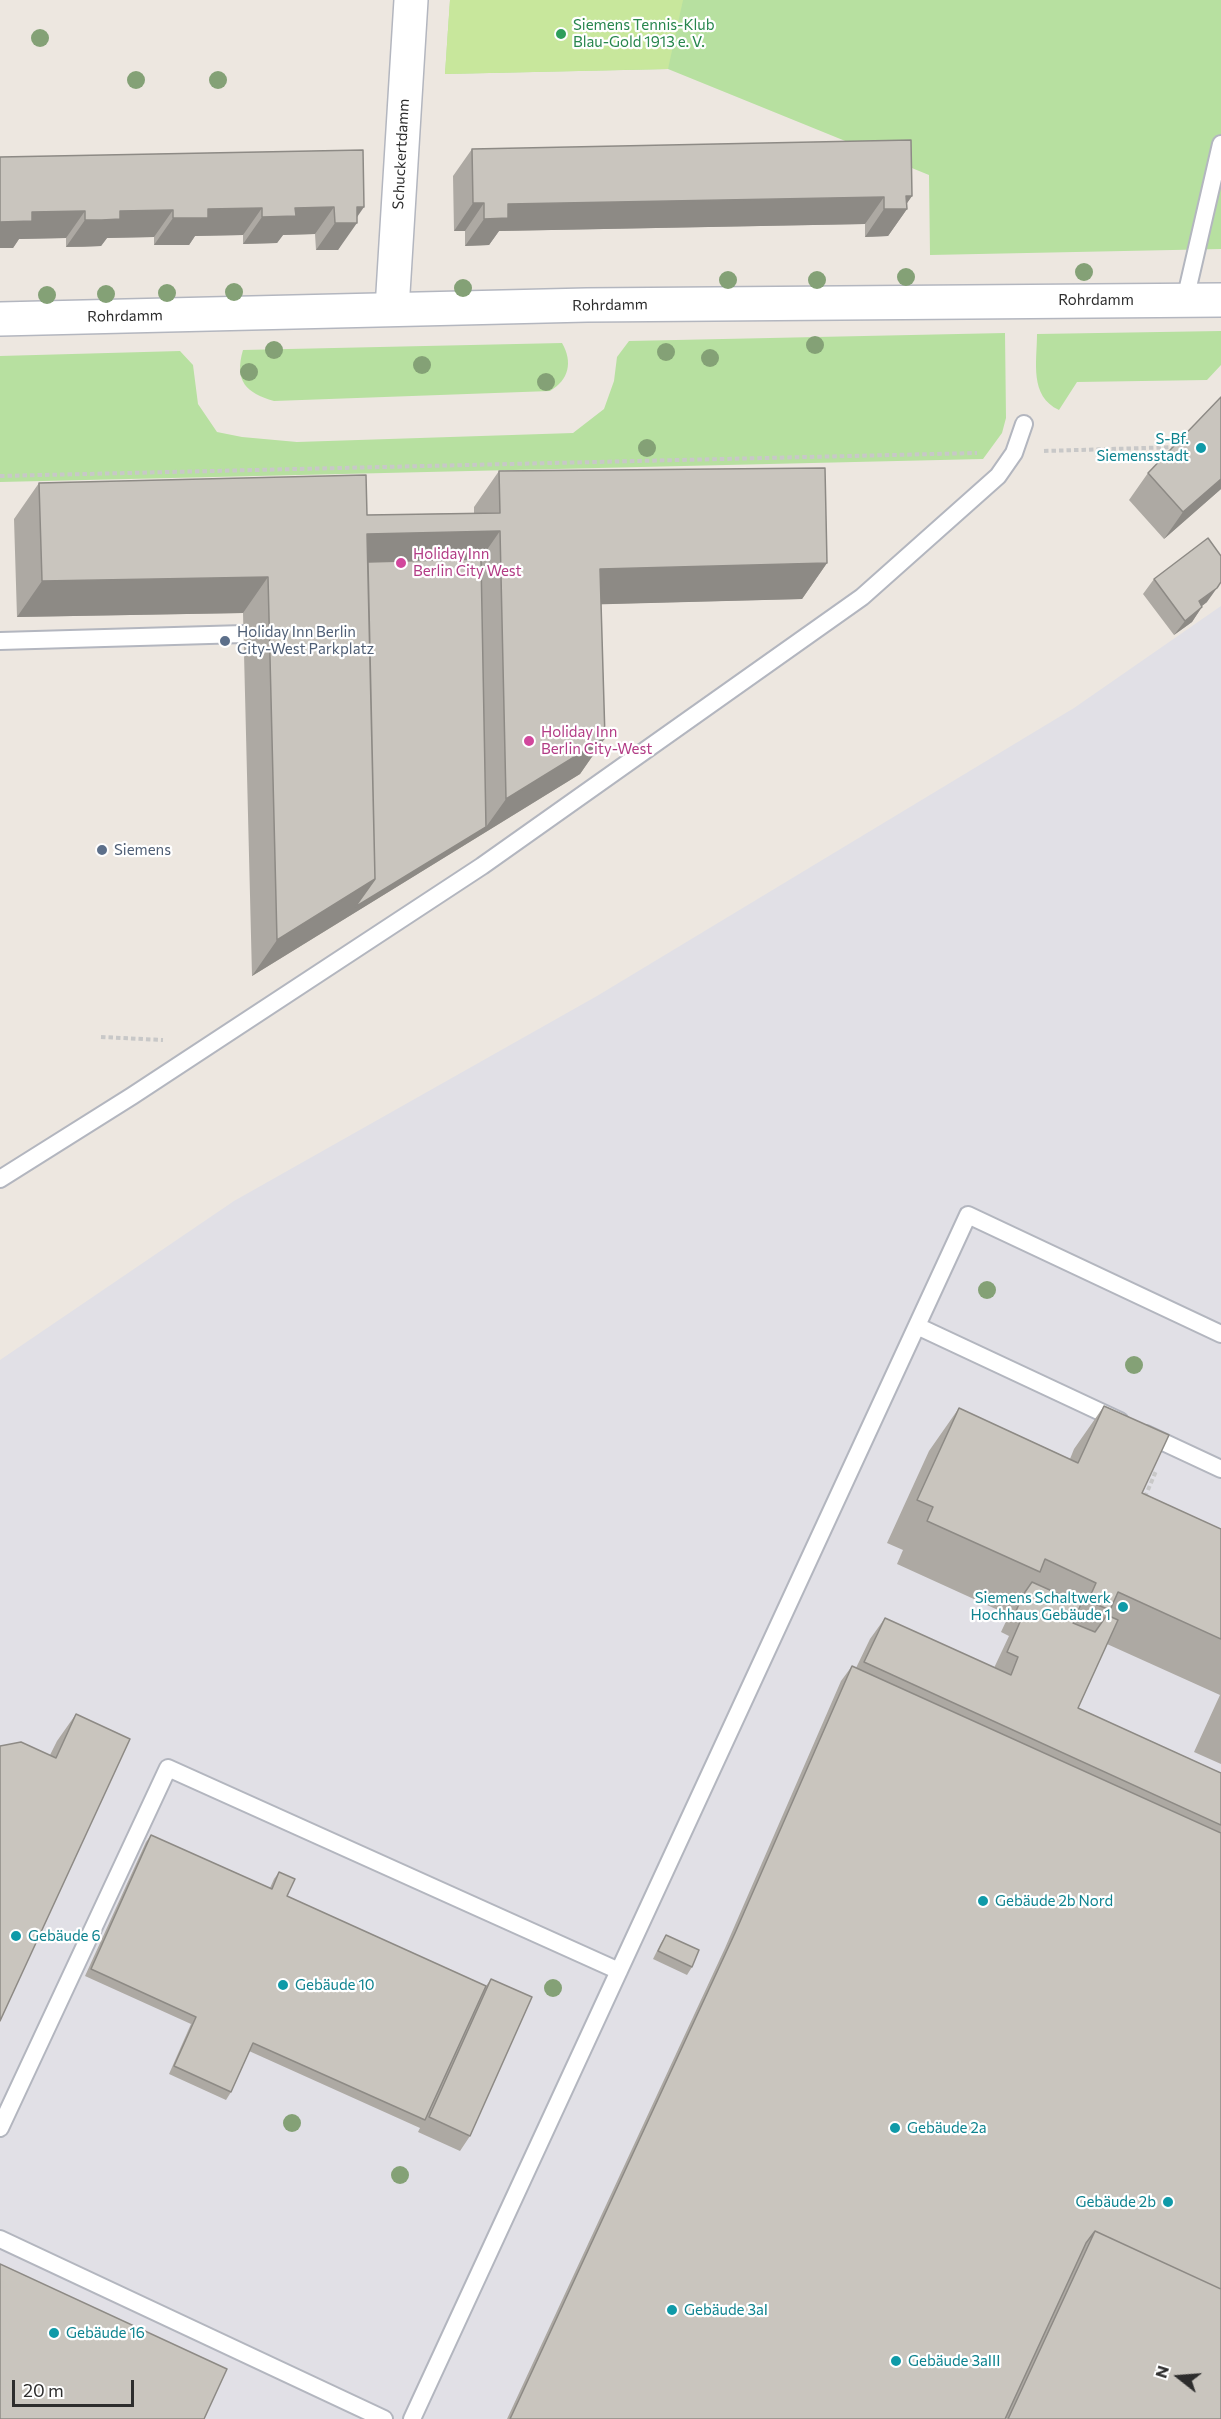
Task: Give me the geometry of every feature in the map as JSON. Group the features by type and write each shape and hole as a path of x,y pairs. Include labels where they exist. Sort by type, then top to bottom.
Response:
{"main road":[{"name":"Schuckertdamm","path":"392,309 411,0"},
{"name":"Rohrdamm","path":"0,319 392,309 1221,300"}],"lane":[{"path":"1185,300 1221,144"},
{"path":"0,1179 132,1096 482,866 862,597 998,476 1014,453 1024,424"},
{"path":"0,641 244,634"},
{"path":"412,2419 968,1215 1221,1334"},
{"path":"917,1326 1221,1469"},
{"path":"0,2128 168,1768 619,1971"},
{"path":"0,2239 384,2419"}],"path":[{"path":"0,476 1187,447"},
{"path":"101,1037 172,1040"},
{"path":"1144,1498 1167,1444"}],"shaded area":[{"path":"1221,606 1221,2419 0,2419 0,1360 234,1201 597,996 1074,708"}],"green space":[{"path":"450,0 1221,0 1221,249 930,255 929,175 668,69 445,74"},
{"name":"Siemens Tennis-Klub Blau-Gold 1913 e. V.","path":"450,0 683,0 668,69 445,74"},
{"path":"1221,331 1221,365 1207,380 1077,382 1059,410 1049,404 1039,387 1036,367 1037,334"},
{"path":"1005,333 1006,418 1002,433 983,459 0,482 0,356 180,351 193,365 198,404 217,432 242,437 297,442 573,433 604,409 614,381 617,357 629,341"},
{"path":"562,343 567,357 567,370 561,382 550,391 274,401 250,390 241,378 240,370 243,350"}],"building":[{"path":"911,140 912,196 906,196 907,209 884,209 884,197 508,204 508,218 484,219 484,203 473,203 472,149"},
{"path":"363,150 364,207 357,207 357,223 335,223 334,207 295,208 296,216 262,217 262,208 208,209 208,218 173,218 173,210 120,211 120,219 102,220 85,220 85,211 32,212 32,221 0,222 0,157"},
{"name":"S-Bf. Siemensstadt","path":"1221,397 1221,479 1183,512 1148,473"},
{"name":"Holiday Inn Berlin City-West","path":"825,468 827,563 600,569 605,738 506,799 500,531 367,534 375,879 277,940 268,577 42,581 39,483 366,475 367,515 500,513 499,471"},
{"path":"1208,538 1221,556 1221,582 1217,588 1199,601 1202,607 1185,621 1154,579"},
{"path":"481,559 486,827 355,907 375,879 368,562"},
{"path":"1104,1406 1169,1435 1142,1493 1221,1529 1221,1639 1118,1592 1110,1610 1088,1601 1096,1583 1045,1559 1040,1572 927,1521 933,1507 917,1500 959,1408 1078,1463"},
{"path":"1032,1582 1081,1604 1073,1623 1095,1632 1107,1615 1118,1620 1078,1708 1221,1773 1221,1825 864,1662 885,1618 1011,1675 1018,1657 1007,1652 1023,1615 1016,1611"},
{"path":"852,1666 1221,1833 1221,2289 1095,2231 1086,2243 1005,2419 510,2419 735,1933"},
{"name":"Gebäude 6","path":"76,1714 130,1739 0,2021 0,1746 21,1742 56,1758"},
{"name":"Gebäude 10","path":"151,1835 272,1889 279,1872 295,1879 287,1896 486,1986 425,2120 253,2043 231,2092 174,2066 196,2017 91,1969"},
{"path":"666,1935 699,1950 692,1967 658,1951"},
{"path":"491,1979 532,1997 470,2136 429,2117"},
{"path":"1095,2231 1221,2289 1221,2419 1008,2419"},
{"name":"Gebäude 16","path":"0,2264 227,2369 204,2419 0,2419"}],"place":[{"name":"Siemens Tennis-Klub Blau-Gold 1913 e. V.","path":"561,34"},
{"name":"S-Bf. Siemensstadt","path":"1201,448"},
{"name":"Holiday Inn Berlin City West","path":"401,563"},
{"name":"Holiday Inn Berlin City-West Parkplatz","path":"225,641"},
{"name":"Holiday Inn Berlin City-West","path":"529,741"},
{"name":"Siemens","path":"102,850"},
{"name":"Siemens Schaltwerk Hochhaus Gebäude 1","path":"1123,1607"},
{"name":"Gebäude 2b Nord","path":"983,1901"},
{"name":"Gebäude 6","path":"16,1936"},
{"name":"Gebäude 10","path":"283,1985"},
{"name":"Gebäude 2a","path":"895,2128"},
{"name":"Gebäude 2b","path":"1168,2202"},
{"name":"Gebäude 3aI","path":"672,2310"},
{"name":"Gebäude 16","path":"54,2333"},
{"name":"Gebäude 3aIII","path":"896,2361"}]}
